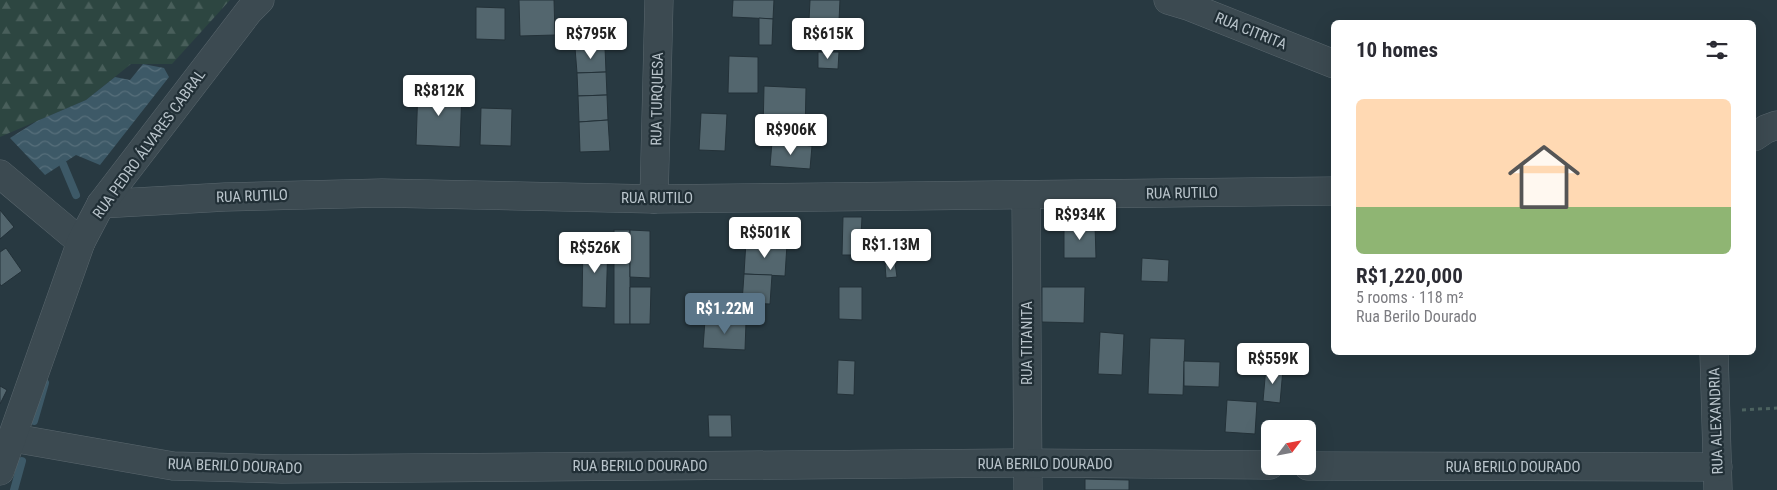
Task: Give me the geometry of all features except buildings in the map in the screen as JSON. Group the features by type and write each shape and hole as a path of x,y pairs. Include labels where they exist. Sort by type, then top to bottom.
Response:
{"street":[{"name":"RUA PEDRO ÁLVARES CABRAL","path":"0,471 80,242 101,204 249,11 260,0"},
{"name":"RUA TURQUESA","path":"654,199 659,0"},
{"name":"RUA CITRITA","path":"1182,2 1331,63"},
{"path":"1756,136 1777,125"},
{"path":"0,174 80,242"},
{"name":"RUA RUTILO","path":"101,204 225,197 382,193 654,199 1331,191"},
{"name":"RUA TITANITA","path":"1026,195 1028,490"},
{"name":"RUA ALEXANDRIA","path":"1714,355 1718,478"},
{"name":"RUA BERILO DOURADO","path":"13,438 173,466 282,469 1028,463 1261,466"},
{"name":"RUA BERILO DOURADO","path":"1316,466 1718,478"}],"path":[{"path":"1717,411 1777,408"}],"green space":[{"path":"0,0 230,0 172,64 131,64 86,100 0,137"}],"water":[{"path":"143,64 164,68 169,77 100,165 76,155 45,175 10,138 37,121 86,100 115,77 130,80"}],"waterway":[{"path":"63,164 76,195"},
{"path":"34,421 45,383"},
{"path":"14,490 22,461"}]}
